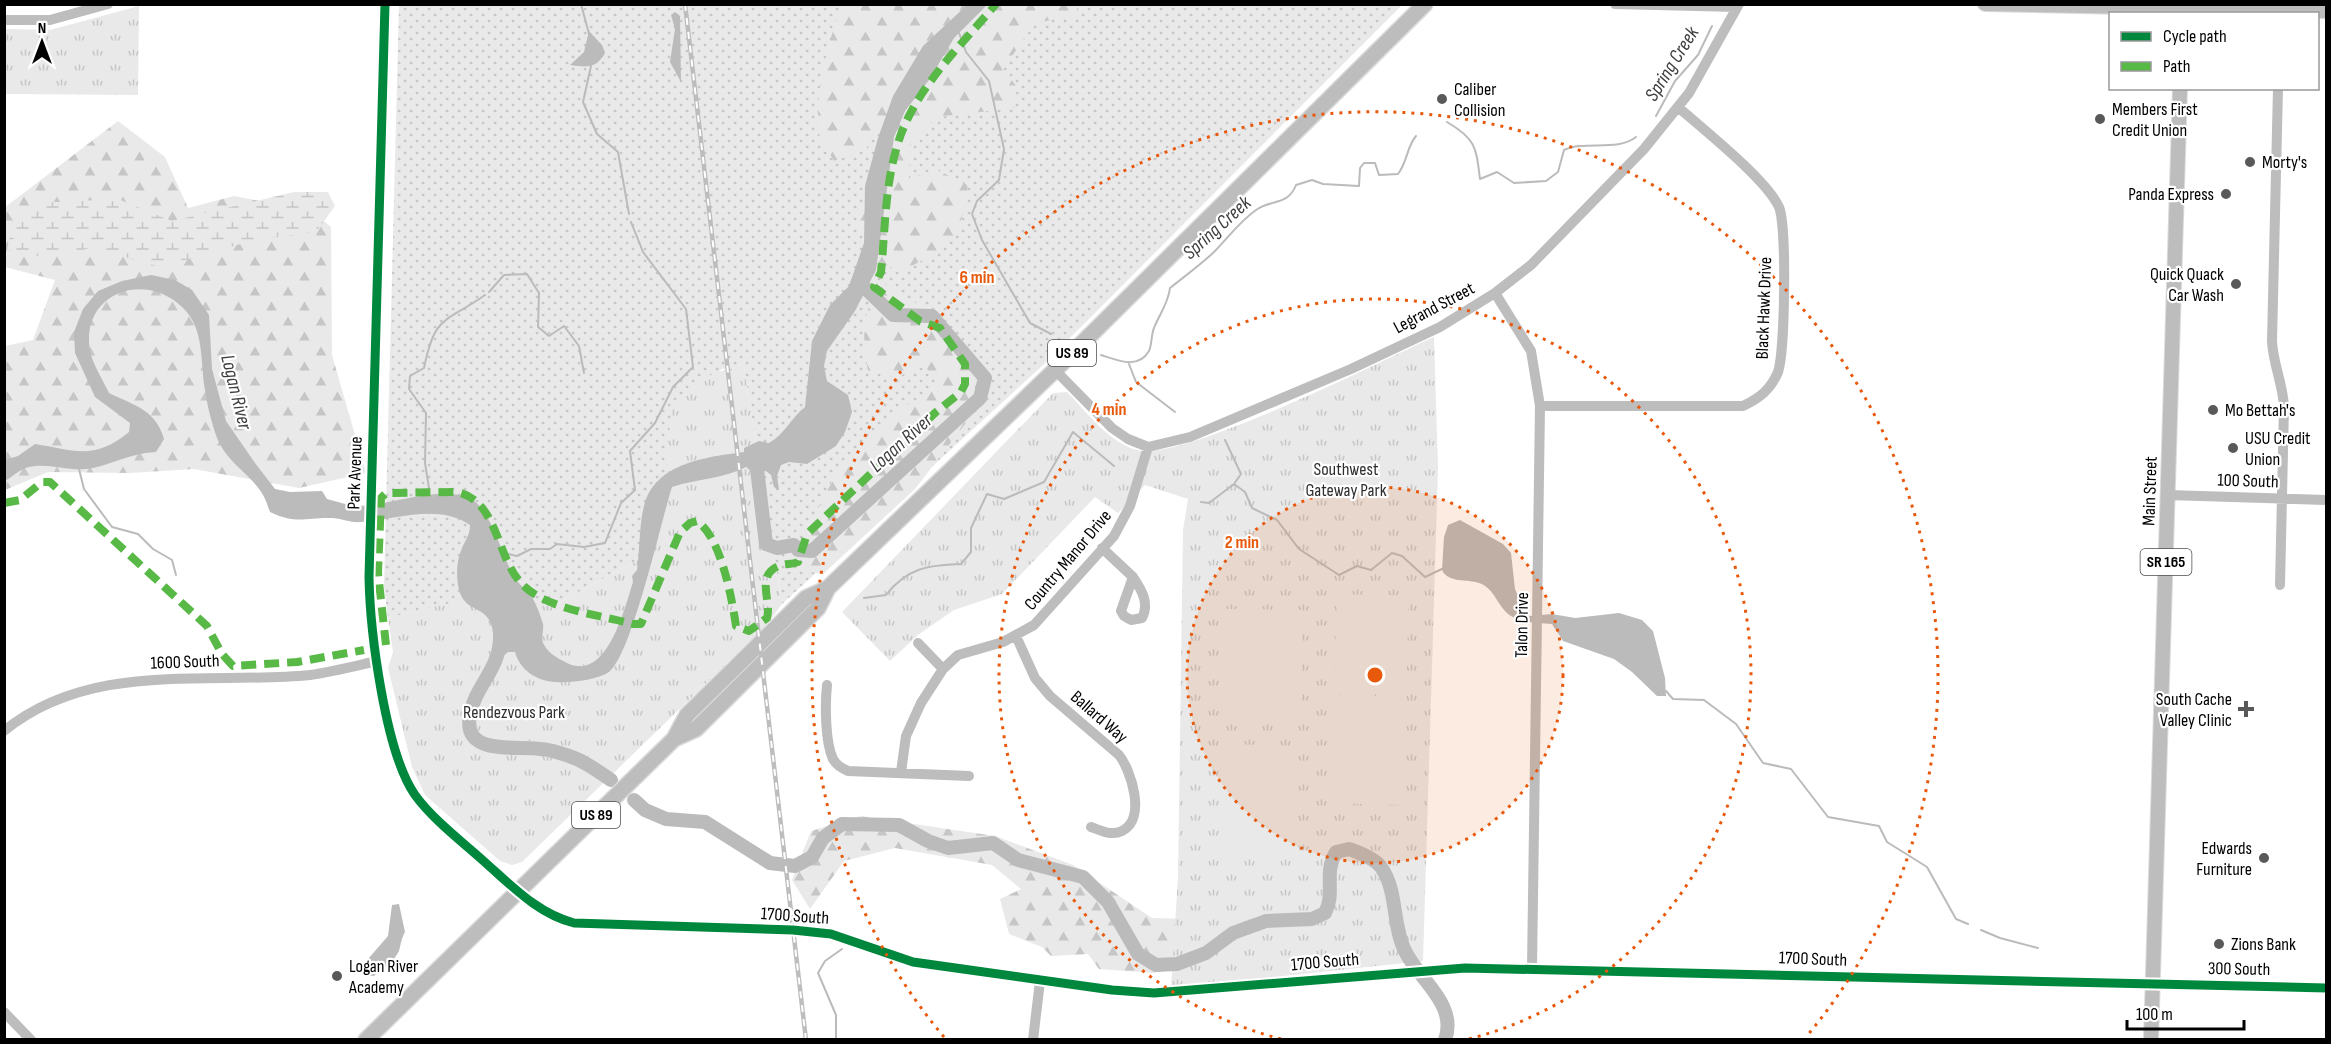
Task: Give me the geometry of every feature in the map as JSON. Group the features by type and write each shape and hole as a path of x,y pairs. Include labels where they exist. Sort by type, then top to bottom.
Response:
{"highway":[{"name":"US 89","path":"366,1040 674,739 696,729 818,608 828,588 1055,370 1425,4"}],"main road":[{"path":"1985,4 2281,12 2326,11"},
{"name":"Main Street","path":"2151,1040 2180,90"}],"street":[{"path":"4,20 50,20 83,8 108,4"},
{"name":"Park Avenue","path":"385,4 370,528 370,611 377,661 402,772 416,796 441,823 518,891"},
{"path":"1615,4 1738,6"},
{"name":"Legrand Street","path":"1148,447 1190,437 1351,369 1440,327 1495,293 1546,250 1644,149 1689,93 1738,6"},
{"path":"2278,90 2272,341 2273,361 2284,391 2280,585"},
{"name":"Black Hawk Drive","path":"1540,406 1743,406 1759,398 1779,369 1782,339 1784,238 1779,208 1767,188 1678,107"},
{"name":"Talon Drive","path":"1495,293 1531,351 1540,406 1532,968"},
{"path":"1055,370 1112,428 1128,439 1148,447"},
{"name":"Country Manor Drive","path":"901,772 906,736 921,704 943,669 958,655 1016,636 1034,625 1125,519 1148,447"},
{"name":"100 South","path":"2168,495 2326,500"},
{"path":"1102,548 1133,577 1145,599 1145,612 1142,618 1131,620 1124,616 1122,611 1124,598 1133,577"},
{"path":"1124,598 1145,599"},
{"name":"Ballard Way","path":"1016,636 1035,678 1050,696 1119,755 1128,766 1134,781 1134,810 1131,823 1122,831 1109,833 1091,827"},
{"path":"918,643 943,669"},
{"name":"1600 South","path":"4,731 30,713 97,687 161,679 311,675 377,661"},
{"path":"827,685 825,705 833,758 839,767 848,771 969,776"},
{"name":"1700 South","path":"518,891 537,907 558,919 574,923 793,930 831,934 913,962 1040,981 1154,993 1465,968 2151,985"},
{"path":"1033,1040 1040,981"},
{"name":"300 South","path":"2151,985 2326,988"},
{"path":"4,1012 31,1040"}],"green space":[{"path":"399,5 1402,5 1042,366 782,604 744,368 721,369 669,487 659,519 638,560 551,607 505,591 388,618 384,586"},
{"path":"843,5 1079,5 1074,16 1035,23 1003,69 1017,87 1014,108 938,117 911,140 909,179 935,169 968,185 961,219 950,240 931,255 901,271 876,262 873,248 858,232 858,212 880,202 890,148 883,119 866,149 834,161 820,137 818,107 823,70 832,33"},
{"path":"139,6 138,95 5,94 5,29 50,30"},
{"path":"118,121 165,157 188,208 234,196 312,211 331,227 332,355 366,473 299,488 194,469 130,473 48,472 5,490 5,346 33,340 55,280 5,267 4,208"},
{"path":"294,192 328,192 335,206 316,232 251,241 161,267 91,248 48,258 7,250 13,222 37,203 118,199 172,221"},
{"path":"883,283 941,318 977,362 972,415 915,489 823,574 804,571 798,546 841,464 900,410 939,385 924,365 897,377 868,372 864,336 866,315 875,294"},
{"name":"Southwest Gateway Park","path":"1434,337 1438,468 1423,961 1171,988 1178,878 1183,530 1188,499 1145,485 1118,513 1095,497 1002,594 954,610 918,635 890,661 842,612 1053,393 1067,392 1099,426 1117,441 1137,450 1161,450 1195,441 1283,407"},
{"name":"Rendezvous Park","path":"744,367 782,604 768,623 522,862 512,865 500,861 425,795 412,767 388,668 393,652 388,618 505,590 551,607 638,560 659,519 669,487 667,448 673,402 713,374"},
{"path":"1337,594 1409,596 1406,689 1334,687"},
{"path":"1223,609 1302,610 1301,721 1222,720"},
{"path":"1334,695 1407,697 1404,805 1331,803"},
{"path":"1222,744 1297,746 1294,854 1219,852"},
{"path":"860,816 995,836 1073,865 1152,918 1232,920 1155,973 1099,969 1088,954 1051,956 1042,947 1009,934 1000,899 1021,889 992,865 895,848 844,861 810,909 792,880 811,831"}],"shaded area":[{"path":"967,5 987,5 954,38 929,80 905,111 894,137 876,270 855,311 827,351 824,366 827,381 848,395 852,412 845,432 836,446 807,464 789,462 781,465 777,476 779,490 774,487 771,475 766,471 754,473 746,467 728,474 672,487 645,586 627,640 618,660 604,675 576,681 549,681 536,677 525,669 515,652 508,652 502,657 493,653 490,621 466,602 459,588 458,561 470,525 457,518 417,514 358,522 333,518 295,519 270,512 258,488 227,455 217,438 206,396 198,336 190,316 168,297 151,291 134,290 118,294 105,302 95,314 90,331 90,351 109,393 135,405 156,421 164,439 156,452 139,454 85,469 29,467 5,481 5,460 18,456 35,444 73,450 94,450 117,441 129,432 130,423 95,397 75,353 74,332 83,309 98,291 122,281 151,275 175,280 192,290 209,315 212,369 226,421 275,489 290,492 322,491 327,499 358,506 446,494 471,499 485,513 510,569 519,584 529,593 539,612 543,624 542,641 545,647 567,663 581,666 593,662 603,653 612,639 625,608 633,582 632,576 637,570 644,506 650,491 659,480 685,464 715,456 744,452 744,448 759,441 769,443 805,407 812,341 830,305 849,286 864,243 865,186 878,138 893,96 923,46"},
{"path":"675,12 680,16 681,82 670,62 675,29 671,15"},
{"path":"589,31 602,45 605,53 598,62 590,66 570,65 584,52"},
{"path":"1460,520 1503,544 1511,553 1515,589 1525,613 1530,616 1552,614 1575,618 1619,613 1642,620 1653,631 1665,678 1666,696 1657,696 1632,672 1614,659 1563,641 1552,624 1525,621 1511,616 1484,585 1453,579 1445,574 1442,570 1444,537 1448,525"},
{"path":"399,904 405,932 399,951 374,976 364,975 362,966 388,936 392,905"}],"waterway":[{"path":"581,4 589,34"},
{"name":"Spring Creek","path":"1656,116 1675,81 1698,55 1712,26"},
{"name":"Spring Creek","path":"958,30 966,52 989,81 1004,149 999,180 977,201 972,214 982,240 1030,323 1051,334"},
{"path":"591,66 583,102 597,134 618,152 629,214"},
{"name":"Spring Creek","path":"1447,122 1464,134 1473,145 1480,179 1497,172 1514,183 1546,181 1558,172 1564,150 1582,146 1620,144 1636,137"},
{"name":"Spring Creek","path":"1101,355 1127,362 1144,357 1150,349 1153,331 1166,304 1170,288 1213,253 1256,210 1284,199 1293,192 1296,185 1312,180 1323,184 1359,186 1360,168 1364,163 1375,163 1379,175 1398,174 1416,136"},
{"path":"503,553 517,556 531,549 550,549 557,544 584,547 605,543 621,503 635,490 630,451 655,423 673,387 693,367 686,309 643,252 631,222"},
{"path":"489,292 504,275 527,274 539,293 538,327 549,336 564,326 579,346 584,373"},
{"name":"Logan River","path":"751,459 757,469 766,544 777,548 794,545 798,550 812,551 980,398 985,378 932,316 893,315 859,282"},
{"path":"429,488 425,463 426,413 409,389 410,376 424,368 432,338 443,322 485,295"},
{"path":"1129,364 1136,382 1175,412"},
{"path":"864,598 886,595 902,579 919,570 938,565 961,564 971,552 971,528 987,494 1004,499 1044,482 1073,432 1114,466"},
{"path":"1225,440 1241,474 1234,484 1245,492 1252,508 1277,520 1299,549 1339,575 1357,566 1371,570 1392,553 1402,556 1425,577 1444,568"},
{"path":"79,469 84,489 112,527 138,534 153,549 172,560 176,575"},
{"path":"1201,502 1209,503 1234,484"},
{"path":"500,639 499,650 491,670 472,705 470,728 474,737 493,746 543,749 570,756 611,780"},
{"path":"1666,691 1673,699 1704,700 1736,724 1763,763 1791,769 1828,817 1879,826 1887,842 1927,867 1956,919 1968,924"},
{"path":"634,800 645,810 666,819 705,822 770,863 795,866 812,857 823,838 842,824 899,825 928,841 948,848 993,843 1018,860 1083,877 1108,902 1138,954 1156,965 1177,964 1206,953 1233,933 1266,921 1312,919 1325,913 1330,898 1332,860 1336,852 1349,849 1375,861 1386,876 1405,951 1435,993 1446,1015 1448,1027 1445,1040"},
{"path":"1981,930 2000,938 2038,948"},
{"path":"836,1040 836,1015 818,973 825,961 842,949"}],"railway":[{"path":"685,4 806,1040"}],"marked path":[{"path":"386,645 378,573 381,498 386,493 457,492 470,497 481,506 489,518 513,572 531,592 558,605 633,624 641,624 680,532 690,523 697,521 713,540 719,554 736,626 749,631 767,618 766,582 772,570 781,565 798,562 807,534 936,412 961,392 965,384 965,364 940,328 920,321 874,287 881,272 892,165 903,129 924,90 996,4"},
{"path":"4,503 20,500 42,482 50,482 207,626 222,654 233,666 297,662 364,650"}],"cycle path":[{"path":"385,4 369,577 372,628 381,690 395,750 404,776 415,795 440,823 507,882 549,913 574,923 793,930 831,934 913,962 1112,990 1154,993 1465,968 2326,988"}],"place":[{"name":"Caliber Collision","path":"1442,99"},
{"name":"Members First Credit Union","path":"2100,119"},
{"name":"Morty's","path":"2250,162"},
{"name":"Panda Express","path":"2226,194"},
{"name":"Quick Quack Car Wash","path":"2236,284"},
{"name":"Mo Bettah's","path":"2213,410"},
{"name":"USU Credit Union","path":"2233,448"},
{"name":"South Cache Valley Clinic","path":"2246,709"},
{"name":"Edwards Furniture","path":"2264,858"},
{"name":"Zions Bank","path":"2219,944"},
{"name":"Logan River Academy","path":"337,976"}]}
